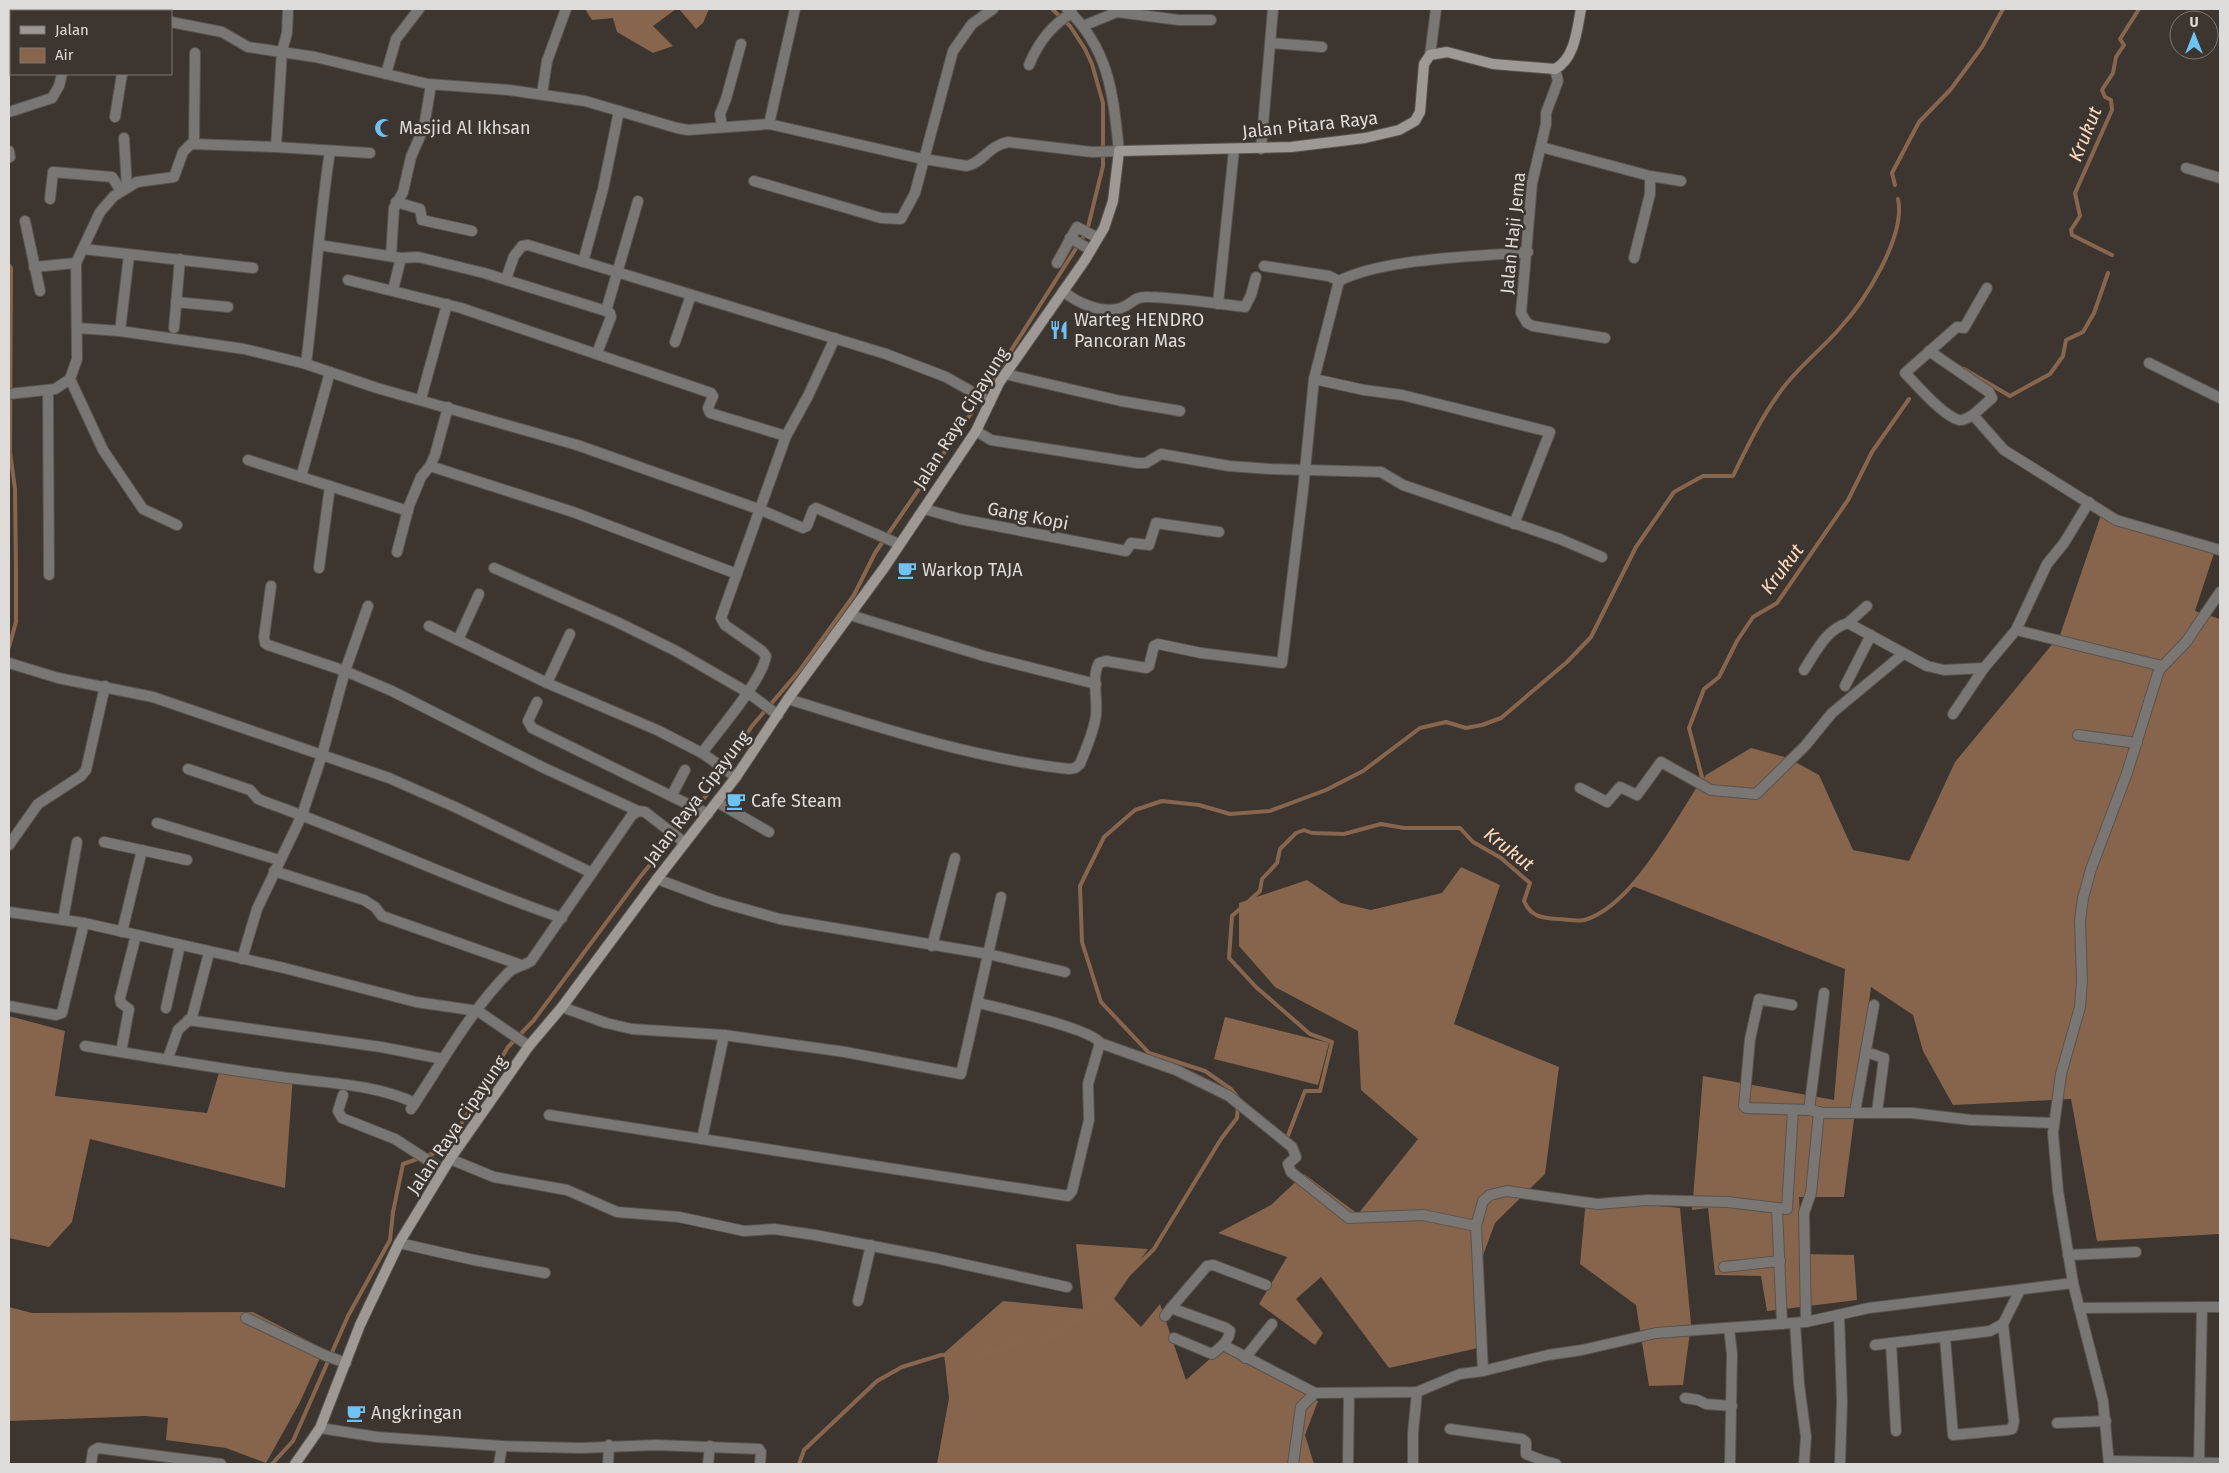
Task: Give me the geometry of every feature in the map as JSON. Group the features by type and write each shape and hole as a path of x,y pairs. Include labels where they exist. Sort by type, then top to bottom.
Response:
{"main road":[{"path":"1430,54 1447,52 1493,64 1528,69 1555,69 1563,64 1571,50 1581,9"},
{"name":"Jalan Pitara Raya","path":"1114,152 1167,149 1261,149 1347,141 1406,128 1415,122 1420,112 1424,64 1430,54"},
{"name":"Jalan Raya Cipayung","path":"295,1464 320,1428 360,1325 400,1242 450,1159 526,1044 562,1007 683,841 717,802 788,698 850,616 896,542 924,508 976,432 988,401 1063,291 1080,244 1094,237 1111,210 1114,152"}],"street":[{"path":"276,147 282,51 287,33 288,9"},
{"path":"386,74 396,39 419,9"},
{"path":"542,94 551,50 566,9"},
{"path":"769,124 795,9"},
{"path":"754,181 881,218 897,220 904,217 924,159 952,51 972,24 993,9"},
{"path":"1261,149 1273,9"},
{"path":"1430,54 1436,9"},
{"path":"1083,26 1118,11 1179,20 1211,20"},
{"path":"172,22 214,29 229,35 248,47 315,57 431,85 488,88 585,101 688,130 769,124 924,159 967,166 973,164 991,148 1008,142 1092,152 1114,152 1113,93 1109,74 1098,48 1083,26 1066,15 1038,45 1029,65"},
{"path":"1271,43 1322,47"},
{"path":"722,126 720,114 741,44"},
{"path":"194,143 195,54"},
{"name":"Jalan Haji Jema","path":"1555,69 1558,81 1546,113 1541,147 1532,183 1528,252 1521,308 1523,318 1533,326 1606,338"},
{"path":"9,112 52,98 59,86 62,75"},
{"path":"115,117 122,75"},
{"path":"393,290 396,257 392,217 396,202 403,192 412,157 426,122 431,85"},
{"path":"583,262 603,189 619,111"},
{"path":"124,138 124,189"},
{"path":"13,394 48,390 62,386 70,379 77,359 76,263 100,212 124,189 137,182 174,177 186,147 194,143 370,153"},
{"path":"1541,147 1650,176 1681,181"},
{"path":"1218,304 1234,150"},
{"path":"306,364 321,211 330,151"},
{"path":"2186,168 2220,178"},
{"path":"50,199 53,172 112,177 124,189"},
{"path":"1634,258 1650,194 1650,176"},
{"path":"606,311 638,201"},
{"path":"396,202 420,209 422,220 472,231"},
{"path":"25,221 40,291"},
{"path":"1057,263 1080,244 1077,227 1094,237"},
{"path":"319,245 396,257 418,257 506,279 606,311 610,313 611,317 597,353"},
{"path":"506,279 514,256 522,246 528,245 835,338 918,366 946,377 988,401"},
{"path":"82,249 253,268"},
{"path":"1338,281 1361,272 1398,266 1528,252"},
{"path":"120,331 129,255"},
{"path":"174,328 180,259"},
{"path":"34,267 76,263"},
{"path":"1264,266 1329,276 1338,281"},
{"path":"1063,291 1087,306 1107,308 1123,308 1139,297 1245,307 1251,295 1256,277"},
{"path":"348,280 447,304 709,392 713,396 708,408 710,413 786,436"},
{"path":"788,698 933,744 1070,769 1076,768 1080,764 1094,727 1097,709 1096,684 1099,663 1106,662 1146,668 1149,666 1154,646 1158,644 1201,653 1282,663 1314,379 1338,281"},
{"path":"1929,351 1989,392 1992,398 1965,420 1957,419 1936,404 1905,373 1929,351 1957,327 1964,328 1987,288"},
{"path":"675,342 690,295"},
{"path":"176,302 228,307"},
{"path":"421,399 447,304"},
{"path":"77,328 120,331 244,349 306,364 377,388 577,445 761,510 803,528 807,526 813,509 816,508 896,542"},
{"path":"702,753 750,695 765,662 766,656 762,651 722,622 786,436 808,396 835,338"},
{"path":"2149,363 2220,398"},
{"path":"301,477 330,372"},
{"path":"1005,374 1121,401 1180,411"},
{"path":"70,379 103,450 143,508 178,525"},
{"path":"1314,379 1402,395 1550,432 1514,524"},
{"path":"48,390 48,576"},
{"path":"397,552 408,511 421,477 430,466 440,440 448,407"},
{"path":"1973,415 2004,450 2122,522 2220,550"},
{"path":"976,432 991,440 1091,457 1146,463 1161,454 1229,466 1305,472 1381,472 1403,485 1560,539 1602,557"},
{"path":"248,460 408,511"},
{"path":"430,466 572,512 737,574"},
{"path":"320,568 330,486"},
{"path":"1953,714 1984,668 2016,630 2047,564 2064,543 2089,502"},
{"name":"Gang Kopi","path":"924,508 960,519 1126,551 1131,543 1150,545 1156,523 1219,532"},
{"path":"494,568 664,645 750,695 777,715"},
{"path":"271,586 265,643 345,671 432,711 544,768 638,811 645,812 683,841"},
{"path":"2220,592 2186,642 2162,666 2083,898 2080,921 2080,1007 2061,1074 2054,1123 2053,1149 2072,1283 2106,1421 2109,1463 2220,1463"},
{"path":"458,640 479,594"},
{"path":"242,959 257,909 274,870 302,815 322,755 345,671 368,606"},
{"path":"1804,670 1828,634 1836,626 1848,623 1867,606"},
{"path":"850,616 984,656 1096,684"},
{"path":"1848,623 1927,666 1944,670 1984,668"},
{"path":"429,626 547,683 657,730 702,753 735,777"},
{"path":"2016,630 2162,666"},
{"path":"547,683 570,634"},
{"path":"1844,686 1871,635"},
{"path":"1580,788 1607,802 1620,787 1637,795 1662,762 1711,790 1756,794 1805,746 1832,713 1903,654"},
{"path":"9,663 58,678 105,686 173,703 389,778 447,803 592,873"},
{"path":"9,845 38,804 82,776 86,770 105,686"},
{"path":"537,702 528,721 532,728 707,813"},
{"path":"2078,735 2137,743"},
{"path":"188,769 250,790 258,799 518,903 562,918"},
{"path":"672,795 685,770"},
{"path":"717,802 769,832"},
{"path":"85,1046 367,1089 400,1096 413,1106 443,1059 478,1011 508,974 531,961 632,815 638,811"},
{"path":"156,823 279,860"},
{"path":"63,920 77,842"},
{"path":"104,842 187,860"},
{"path":"122,932 142,850"},
{"path":"932,946 955,858"},
{"path":"274,870 364,900 375,907 382,916 521,965"},
{"path":"657,879 716,901 780,919 988,954 1065,972"},
{"path":"562,1007 632,1030 724,1035 845,1052 962,1074 1001,897"},
{"path":"9,912 84,923 242,959 416,1002 478,1011 526,1044"},
{"path":"9,1006 56,1015 62,1013 84,923"},
{"path":"121,1052 128,1009 120,998 136,935"},
{"path":"166,1008 180,945"},
{"path":"168,1058 178,1030 188,1020 194,1010 209,953"},
{"path":"1806,1322 1804,1213 1811,1193 1814,1111 1824,993"},
{"path":"1792,1005 1759,999 1750,1039 1744,1106 1750,1110 1912,1113 1971,1120 2054,1123"},
{"path":"979,1003 1042,1020 1094,1037 1100,1043 1176,1070 1230,1096 1294,1150 1296,1157 1288,1164 1291,1172 1349,1218 1423,1215 1476,1226"},
{"path":"1855,1112 1874,1005"},
{"path":"188,1020 381,1047 443,1059"},
{"path":"702,1139 724,1035"},
{"path":"549,1116 1068,1196 1072,1191 1089,1120 1088,1084 1100,1043"},
{"path":"1872,1054 1884,1058 1877,1112"},
{"path":"343,1094 338,1110 342,1118 386,1135 443,1170"},
{"path":"1483,1371 1476,1226 1483,1202 1490,1195 1507,1191 1597,1204 1646,1200 1727,1202 1787,1209 1793,1110"},
{"path":"450,1159 494,1177 567,1190 617,1212 679,1217 744,1231 774,1229 872,1245 1067,1288"},
{"path":"1777,1209 1782,1324"},
{"path":"400,1242 474,1260 545,1273"},
{"path":"858,1301 872,1245"},
{"path":"2068,1255 2136,1252"},
{"path":"1724,1267 1780,1261"},
{"path":"1174,1338 1212,1354 1223,1345 1230,1331 1168,1312 1207,1266 1213,1265 1266,1285"},
{"path":"1223,1345 1315,1393 1418,1392 1460,1374 1483,1371 1542,1356 1582,1350 1656,1333 1806,1322 1869,1308 2072,1283"},
{"path":"1945,1338 1953,1435 2012,1429 2014,1422 2004,1324 2020,1290"},
{"path":"2199,1462 2202,1307"},
{"path":"2079,1308 2220,1307"},
{"path":"1839,1315 1842,1402 1840,1464"},
{"path":"246,1318 329,1357 346,1363"},
{"path":"1795,1323 1799,1384 1806,1438 1804,1464"},
{"path":"1245,1358 1272,1324"},
{"path":"1875,1345 1945,1338 1990,1331 2004,1324"},
{"path":"1729,1328 1732,1354 1730,1464"},
{"path":"1890,1343 1896,1431"},
{"path":"1413,1464 1412,1433 1418,1392"},
{"path":"1293,1464 1301,1407 1315,1393"},
{"path":"1348,1464 1350,1393"},
{"path":"1685,1398 1698,1400 1706,1404 1732,1406"},
{"path":"2057,1423 2106,1421"},
{"path":"320,1428 377,1438 502,1446 582,1448 609,1445 710,1446 759,1449 761,1452 760,1464"},
{"path":"1450,1429 1522,1438 1526,1442 1526,1454 1543,1463 1556,1464"},
{"path":"608,1464 609,1445"},
{"path":"499,1464 502,1446"},
{"path":"708,1464 710,1446"},
{"path":"91,1464 93,1451 98,1448 145,1452 221,1464"}],"shaded area":[{"path":"2102,512 2217,544 2195,611 2220,619 2220,1234 2097,1241 2071,1099 1953,1105 1923,1051 1913,1015 1871,987 1844,1197 1799,1197 1802,1254 1854,1255 1857,1300 1767,1311 1761,1276 1715,1275 1708,1208 1692,1210 1703,1076 1834,1100 1845,969 1630,885 1655,858 1706,775 1751,748 1788,758 1819,775 1853,850 1909,861 1955,762 2060,635"},
{"path":"1461,867 1500,885 1454,1024 1559,1067 1545,1174 1495,1223 1475,1277 1478,1348 1389,1368 1321,1277 1296,1299 1323,1333 1315,1345 1259,1304 1287,1257 1218,1233 1271,1205 1304,1174 1358,1214 1418,1139 1361,1090 1358,1031 1275,987 1239,946 1239,903 1307,880 1341,903 1371,910 1442,893"},
{"path":"9,1016 65,1031 55,1096 207,1113 221,1066 293,1075 285,1188 90,1139 72,1222 49,1247 9,1238"},
{"path":"1586,1199 1680,1208 1691,1324 1683,1385 1649,1386 1636,1305 1580,1264"},
{"path":"1076,1244 1148,1249 1114,1299 1141,1327 1160,1304 1186,1380 1220,1350 1318,1401 1305,1435 1314,1464 937,1464 949,1398 944,1353 1003,1301 1083,1309"},
{"path":"9,1307 32,1313 253,1312 324,1349 300,1402 266,1463 226,1448 166,1440 168,1418 145,1416 9,1421"}],"water":[{"path":"585,9 676,9 653,26 673,46 653,53 617,32 613,18 592,20"},
{"path":"679,9 709,9 703,23 696,29"},
{"path":"1225,1017 1329,1043 1318,1085 1214,1059"}],"waterway":[{"path":"272,1464 293,1441 348,1316 390,1240 393,1212 403,1164 446,1149 508,1047 534,1020 640,877 709,792 752,726 800,670 854,595 875,553 972,412 1087,231 1103,166 1103,103 1092,64 1085,49 1070,26 1052,9"},
{"path":"1895,185 1892,173 1919,122 1951,89 1982,47 2003,9"},
{"name":"Krukut","path":"2112,255 2072,235 2071,230 2080,216 2075,193 2112,110 2111,100 2105,97 2102,90 2113,73 2116,57 2124,45 2120,39 2139,9"},
{"path":"1238,1098 1231,1089 1205,1071 1149,1053 1101,1002 1082,942 1080,886 1104,837 1135,810 1162,801 1199,805 1230,814 1270,811 1326,790 1363,771 1420,728 1446,722 1466,728 1482,725 1501,718 1567,662 1591,637 1636,547 1674,492 1703,476 1733,476 1760,422 1780,392 1840,328 1861,302 1890,249 1899,214 1898,199"},
{"path":"9,265 11,268 10,452 15,489 16,569 16,622 9,647"},
{"name":"Krukut","path":"1964,369 2010,396 2050,374 2063,356 2066,340 2083,332 2094,313 2108,273"},
{"name":"Krukut","path":"1287,1138 1305,1091 1320,1091 1332,1042 1310,1034 1256,987 1229,958 1232,916 1260,891 1262,879 1277,863 1280,849 1296,833 1304,830 1312,833 1344,834 1381,824 1404,828 1460,828 1473,842 1501,858 1530,883 1524,901 1530,910 1538,916 1578,921 1602,912 1636,881 1652,861 1703,781 1689,728 1704,689 1719,677 1737,641 1753,617 1777,603 1848,500 1872,452 1909,399"},
{"path":"799,1464 804,1450 877,1381 902,1367 941,1355 981,1355 1025,1340 1049,1338 1093,1310 1154,1249 1221,1139 1237,1118 1238,1105"}],"place":[{"name":"Masjid Al Ikhsan","path":"384,128"},
{"name":"Warteg HENDRO Pancoran Mas","path":"1059,330"},
{"name":"Warkop TAJA","path":"907,570"},
{"name":"Cafe Steam","path":"736,801"},
{"name":"Angkringan","path":"356,1413"}]}
